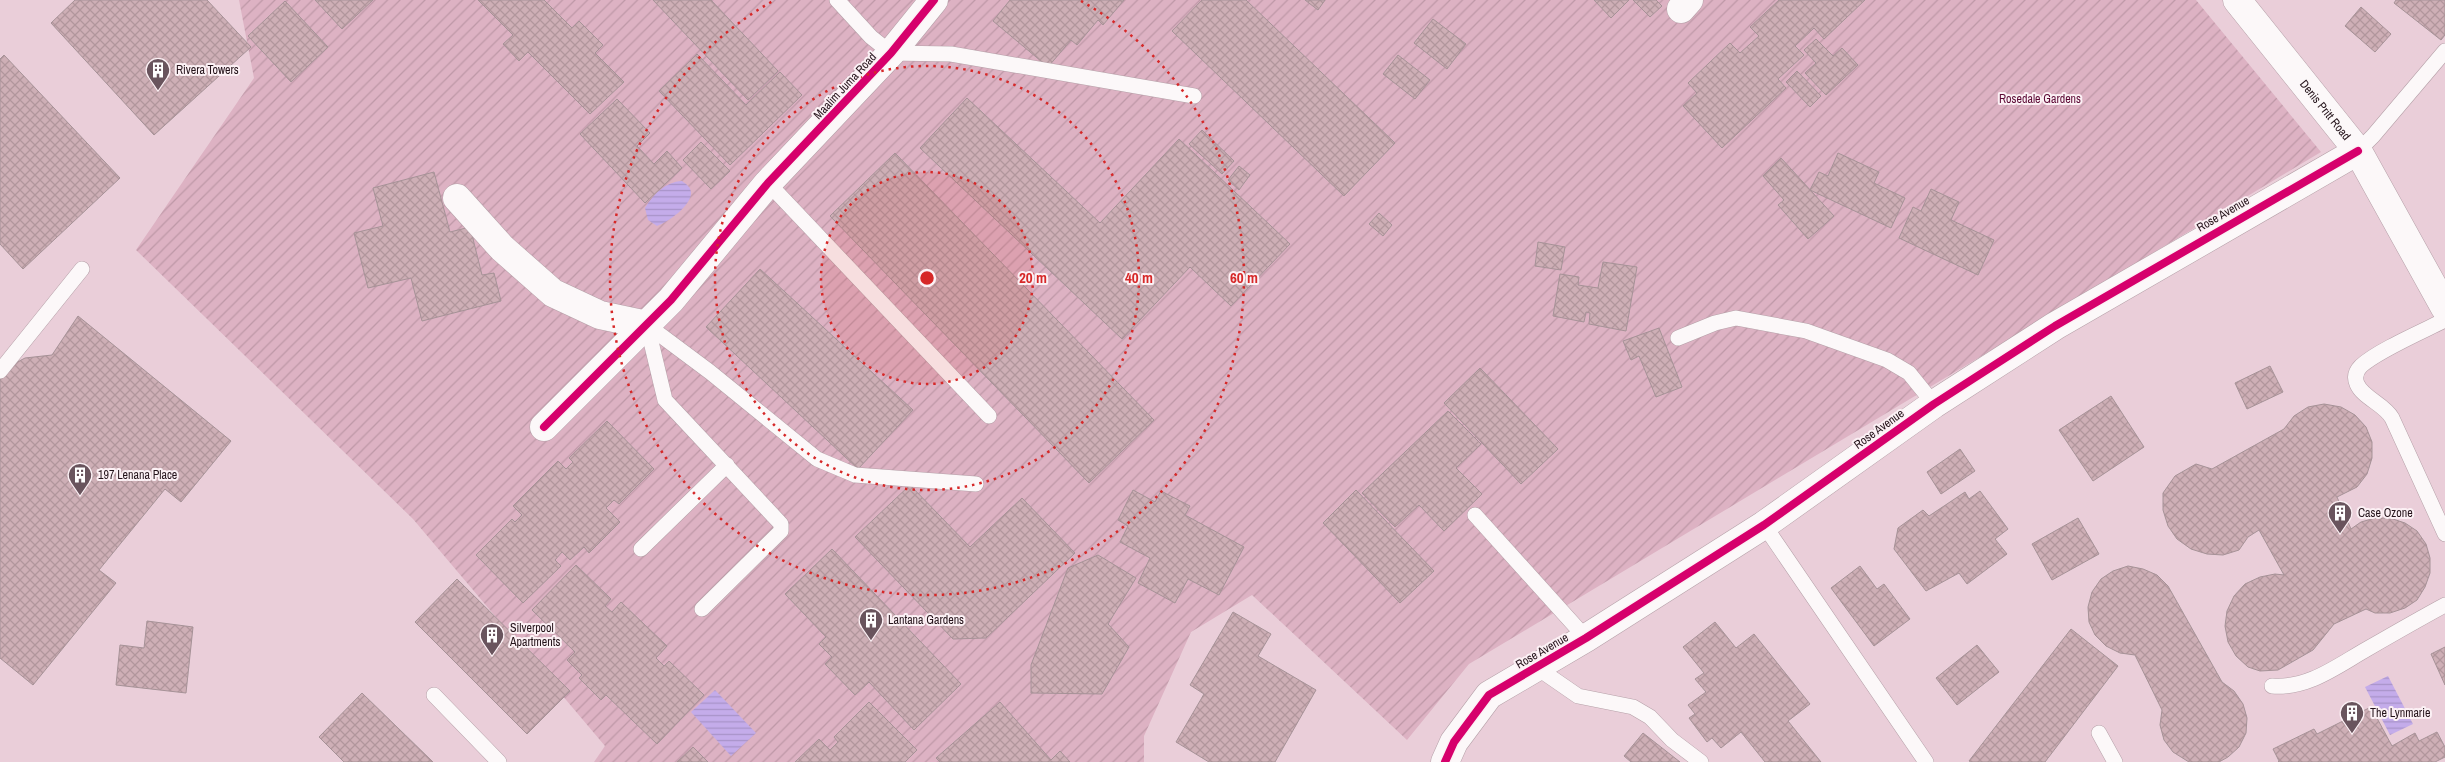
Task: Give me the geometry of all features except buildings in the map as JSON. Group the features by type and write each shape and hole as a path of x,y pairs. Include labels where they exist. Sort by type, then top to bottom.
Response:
{"street":[{"name":"Maalim Juma Road","path":"544,427 671,300 768,183 891,53 934,0"},
{"name":"Denis Pritt Road","path":"2236,0 2358,150 2445,308"},
{"name":"Rose Avenue","path":"1445,762 1454,742 1489,695 1586,638 1764,525 1934,404 2055,326 2358,150"},
{"path":"457,198 502,248 553,293 600,315 647,325"}],"lane":[{"path":"837,0 871,37 891,53 952,54 1194,96"},
{"path":"2358,150 2373,136 2445,50"},
{"path":"768,183 988,416"},
{"path":"0,371 82,269"},
{"path":"1678,338 1715,323 1736,318 1806,331 1887,360 1909,373 1934,404"},
{"path":"2445,320 2370,360 2357,372 2356,379 2361,390 2388,412 2392,418 2445,534"},
{"path":"647,325 665,400 727,465 782,527 781,531 702,609"},
{"path":"647,325 710,372 816,459 855,475 976,484"},
{"path":"641,549 727,465"},
{"path":"1475,515 1586,638"},
{"path":"1764,525 1926,762"},
{"path":"2272,686 2283,687 2299,684 2338,668 2445,605"},
{"path":"1536,666 1578,696 1633,707 1650,717 1672,740 1701,762"},
{"path":"434,695 499,762"},
{"path":"2099,733 2115,762"}],"green space":[{"name":"Rosedale Gardens","path":"239,0 2196,0 2321,152 1469,664 1407,740 1252,595 1191,632 1144,736 1144,762 594,762 605,746 413,519 136,250 254,78"}],"shaded area":[{"path":"682,181 691,191 690,198 683,208 673,217 657,226 648,220 645,208 652,198 665,186"},
{"path":"2388,676 2413,724 2390,735 2365,687"},
{"path":"715,690 756,733 731,756 691,712"}],"cycle path":[{"path":"544,427 671,300 768,183 891,53 934,0"},
{"path":"1445,762 1454,742 1489,695 1586,638 1764,525 1934,404 2055,326 2358,151"}],"place":[{"name":"Rivera Towers","path":"158,91"},
{"name":"197 Lenana Place","path":"80,496"},
{"name":"Case Ozone","path":"2340,534"},
{"name":"Lantana Gardens","path":"871,641"},
{"name":"Silverpool Apartments","path":"492,656"},
{"name":"The Lynmarie","path":"2352,734"}]}
